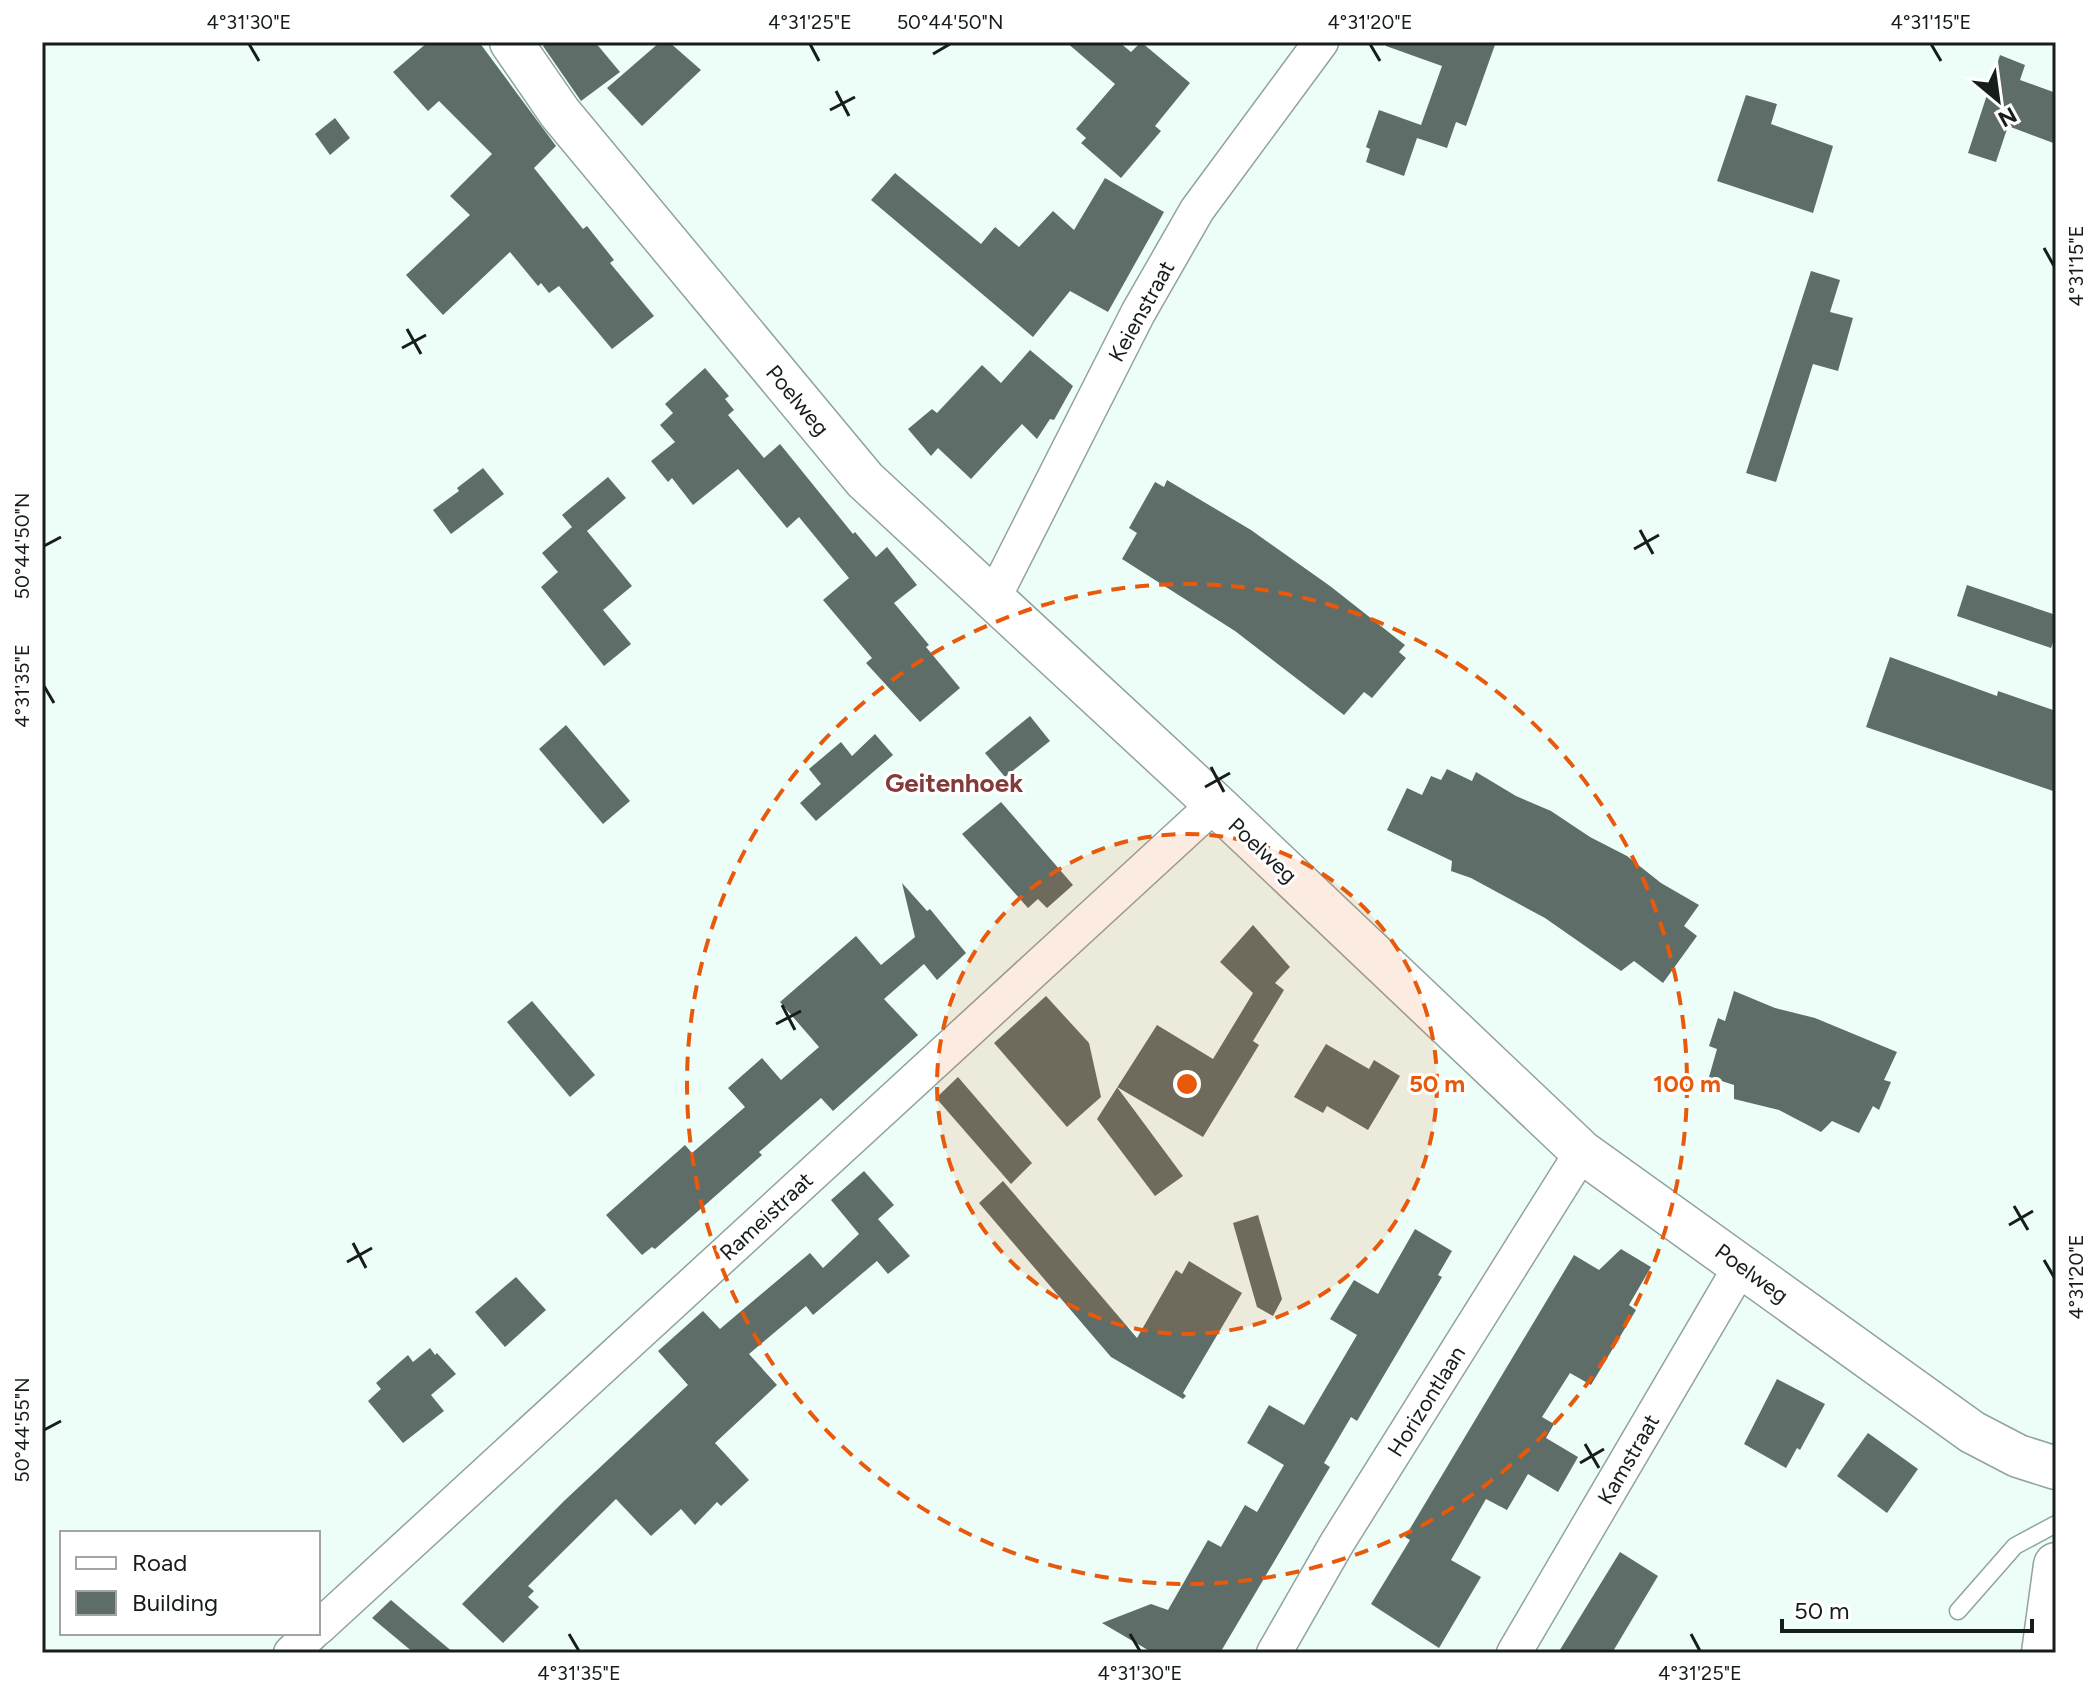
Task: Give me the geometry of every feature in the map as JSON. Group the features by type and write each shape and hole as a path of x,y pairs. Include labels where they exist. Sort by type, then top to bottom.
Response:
{"main road":[{"path":"2044,1653 2056,1565"}],"street":[{"name":"Poelweg","path":"511,42 560,113 865,480 1215,804 1582,1152 1972,1432 2018,1456 2056,1468"},
{"name":"Keienstraat","path":"993,599 1138,313 1197,210 1321,42"},
{"name":"Rameistraat","path":"320,1626 1215,804"},
{"name":"Horizontlaan","path":"1274,1653 1337,1543 1582,1152"},
{"name":"Kamstraat","path":"1514,1653 1741,1266"},
{"path":"291,1653 310,1635"}],"lane":[{"path":"1958,1611 2015,1546 2056,1524"}],"building":[{"path":"428,42 479,42 556,146 534,168 583,229 587,226 614,260 610,263 654,316 612,349 559,286 549,293 541,283 538,286 510,252 443,315 406,275 470,215 450,196 492,154 439,101 428,111 393,72"},
{"path":"549,42 595,42 620,72 581,101 543,46"},
{"path":"660,42 669,42 701,70 642,126 607,88"},
{"path":"1066,42 1119,42 1131,52 1141,42 1190,83 1155,126 1161,131 1121,178 1081,143 1086,138 1076,129 1115,84"},
{"path":"1386,42 1496,42 1466,126 1456,122 1447,148 1417,138 1404,176 1366,162 1370,149 1366,147 1379,110 1421,125 1442,66 1386,46"},
{"path":"2000,55 2025,65 2020,80 2056,93 2056,144 2008,126 1996,162 1968,153"},
{"path":"1746,95 1777,104 1771,124 1833,146 1813,213 1717,181"},
{"path":"335,118 350,138 330,155 315,134"},
{"path":"895,173 981,244 995,227 1019,247 1053,211 1074,230 1105,178 1164,212 1108,312 1070,291 1033,337 871,200"},
{"path":"1811,271 1840,280 1830,312 1853,318 1838,371 1813,364 1776,482 1746,473"},
{"path":"1030,350 1073,386 1054,420 1050,419 1037,439 1022,424 971,479 938,448 931,456 908,429 932,409 937,413 982,365 1001,383"},
{"path":"705,368 729,396 725,399 734,410 728,415 764,458 780,444 853,534 855,532 876,557 887,547 917,585 894,603 960,688 920,722 866,663 872,658 823,600 849,578 799,517 787,528 738,469 693,505 672,478 668,482 651,461 675,442 660,425 673,413 665,404"},
{"path":"483,468 504,494 451,534 433,510"},
{"path":"608,477 626,498 587,531 632,586 603,610 631,644 604,666 541,587 558,572 542,553 572,527 562,515"},
{"path":"1167,480 1251,530 1405,645 1399,652 1406,658 1372,698 1364,692 1344,715 1235,631 1122,559 1137,533 1129,528 1155,482 1164,487"},
{"path":"1967,585 2056,615 2056,634 2051,648 1957,616"},
{"path":"1890,657 1997,696 1998,691 2056,711 2056,792 1866,727"},
{"path":"1030,716 1050,741 1005,777 985,753"},
{"path":"566,725 630,801 603,824 539,749"},
{"path":"875,734 893,755 816,821 800,803 821,784 809,769 841,742 852,756"},
{"path":"1447,769 1472,781 1476,772 1516,796 1551,811 1590,837 1627,856 1661,883 1699,905 1684,926 1697,936 1663,983 1634,961 1621,971 1545,918 1471,878 1451,871 1452,861 1387,830 1407,788 1422,795 1431,776 1441,780"},
{"path":"1001,802 1073,885 1047,908 1038,899 1028,908 962,834"},
{"path":"902,883 927,911 930,909 966,953 937,980 924,964 884,999 918,1035 833,1111 821,1098 759,1152 762,1155 655,1249 652,1247 642,1255 606,1215 685,1145 692,1153 745,1107 728,1088 762,1058 781,1080 819,1047 780,1002 856,936 881,965 915,937"},
{"path":"1253,925 1290,967 1275,983 1284,990 1253,1041 1259,1045 1203,1137 1117,1087 1157,1025 1213,1059 1253,993 1220,962"},
{"path":"1734,991 1775,1008 1815,1018 1897,1052 1884,1080 1891,1082 1879,1110 1873,1106 1859,1133 1832,1121 1821,1132 1779,1110 1734,1099 1734,1085 1709,1077 1717,1049 1709,1046 1718,1018 1725,1021"},
{"path":"1046,996 1089,1043 1101,1097 1067,1127 994,1043"},
{"path":"532,1001 595,1075 570,1097 507,1022"},
{"path":"1326,1044 1369,1069 1374,1060 1400,1076 1368,1130 1327,1106 1323,1113 1294,1097"},
{"path":"958,1077 1032,1163 1011,1184 936,1098"},
{"path":"1117,1087 1183,1176 1155,1196 1097,1119"},
{"path":"864,1171 894,1205 878,1219 910,1256 888,1274 877,1261 813,1315 806,1306 749,1354 777,1385 715,1443 749,1480 721,1506 717,1502 695,1525 681,1509 651,1536 616,1499 528,1586 534,1591 528,1597 539,1607 503,1643 462,1604 564,1501 688,1385 658,1351 703,1311 720,1329 810,1253 823,1268 859,1234 831,1200"},
{"path":"1003,1181 1137,1338 1176,1270 1182,1274 1189,1261 1242,1293 1183,1393 1186,1396 1183,1399 1111,1357 979,1203"},
{"path":"1258,1215 1282,1299 1273,1316 1257,1307 1233,1223"},
{"path":"1415,1229 1452,1251 1438,1275 1442,1277 1357,1421 1351,1417 1324,1463 1330,1467 1220,1653 1153,1653 1102,1623 1151,1604 1168,1610 1208,1540 1221,1547 1245,1505 1257,1512 1284,1465 1247,1443 1269,1405 1304,1425 1357,1335 1330,1319 1354,1280 1378,1294"},
{"path":"1621,1249 1651,1267 1629,1305 1636,1310 1591,1385 1570,1373 1542,1417 1554,1424 1546,1438 1578,1457 1558,1492 1528,1474 1507,1510 1486,1499 1451,1560 1481,1577 1439,1648 1371,1604 1410,1540 1405,1537 1574,1255 1599,1270"},
{"path":"516,1277 546,1310 505,1347 475,1312"},
{"path":"430,1348 456,1374 431,1395 444,1411 403,1443 368,1401 381,1389 376,1383 408,1355 413,1362"},
{"path":"1777,1379 1825,1404 1800,1450 1797,1448 1786,1468 1744,1444"},
{"path":"1868,1433 1918,1469 1887,1513 1837,1476"},
{"path":"1620,1552 1658,1576 1612,1653 1558,1653"},
{"path":"391,1600 454,1653 414,1653 372,1618"}],"district":[{"name":"Geitenhoek","path":"954,783"}]}
